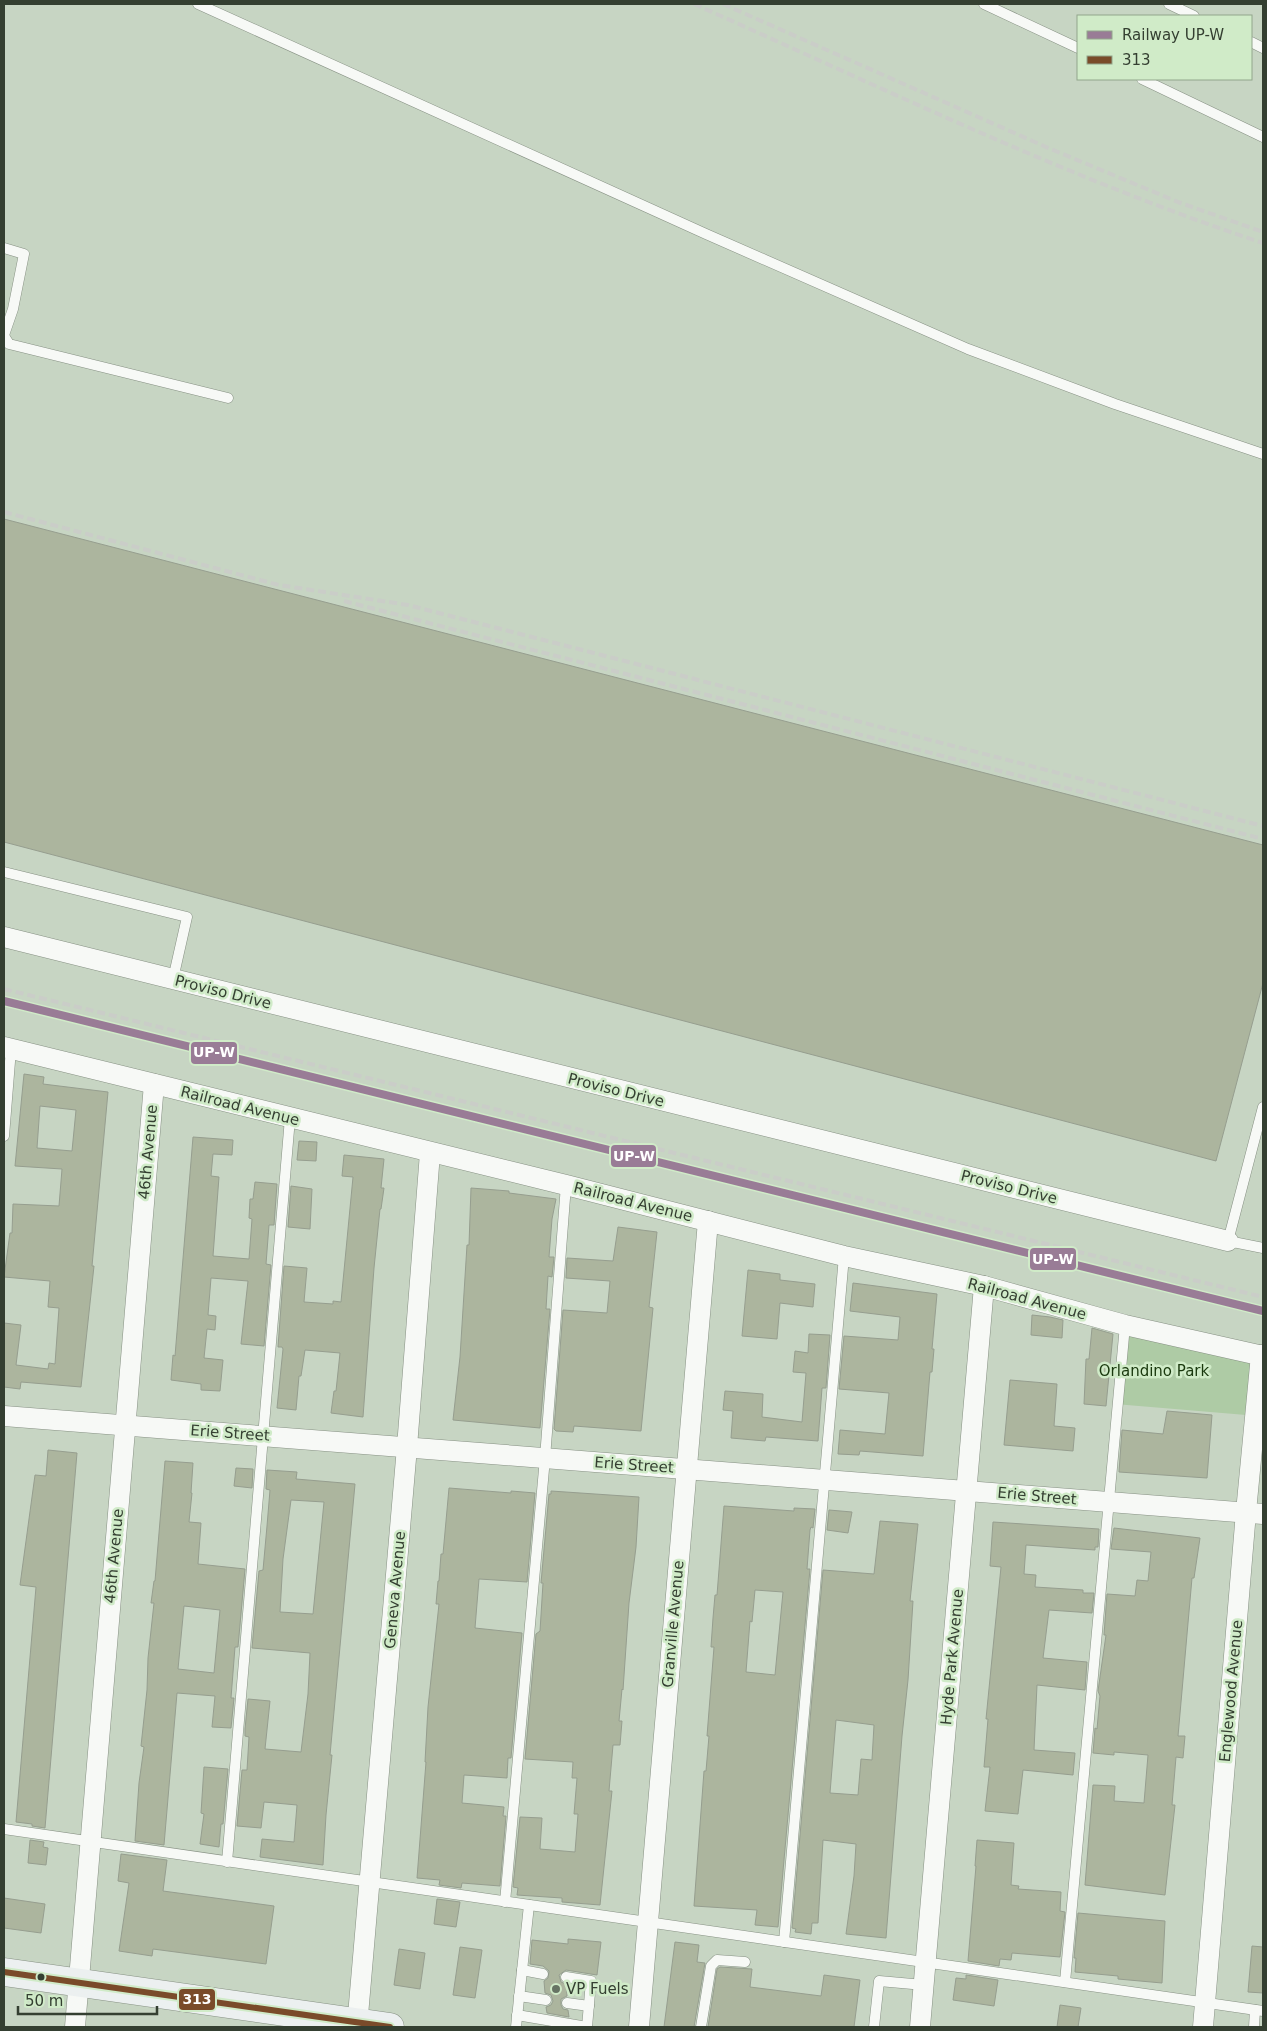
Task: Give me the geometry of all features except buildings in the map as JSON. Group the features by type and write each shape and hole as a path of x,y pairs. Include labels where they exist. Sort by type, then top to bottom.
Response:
{"main road":[{"path":"4,1972 357,2025 390,2027"}],"street":[{"name":"Proviso Drive","path":"4,937 1228,1241"},
{"name":"Railroad Avenue","path":"7,1048 566,1185 844,1256 984,1286 1125,1325 1262,1356"},
{"name":"46th Avenue","path":"75,2027 154,1084"},
{"name":"Geneva Avenue","path":"357,2025 407,1447 430,1153"},
{"name":"Granville Avenue","path":"639,2027 708,1221"},
{"name":"Hyde Park Avenue","path":"920,2027 984,1286"},
{"name":"Englewood Avenue","path":"1203,2027 1254,1513 1262,1356"},
{"name":"Erie Street","path":"4,1416 1254,1513"}],"lane":[{"path":"198,4 706,234 968,349 1115,404 1263,454"},
{"path":"984,4 1077,48"},
{"path":"1169,4 1192,15"},
{"path":"1144,80 1263,136"},
{"path":"4,248 24,254 13,309 4,336 9,344 228,398"},
{"path":"4,872 187,917 173,979"},
{"path":"4,1136 7,1048"},
{"path":"1263,1113 1228,1241 1263,1248"},
{"path":"227,1862 290,1118"},
{"path":"506,1902 545,1458 566,1185"},
{"path":"784,1942 844,1256"},
{"path":"1065,1982 1125,1325"},
{"path":"4,1829 1205,2002 1259,2011 1254,2027"},
{"path":"516,2027 529,1905"},
{"path":"701,2027 711,1966 717,1960 745,1962"},
{"path":"522,1970 544,1974"},
{"path":"517,2015 587,2027 591,1981 566,1978"},
{"path":"874,2027 879,1981 924,1985"},
{"path":"519,1996 546,2000"},
{"path":"567,2003 589,2006"}],"green space":[{"name":"Orlandino Park","path":"1122,1327 1263,1358 1258,1416 1115,1404"}],"railway":[{"path":"694,4 1047,161 1191,218 1263,243"},
{"path":"723,4 1046,147 1178,202 1263,232"},
{"path":"4,512 279,585 408,605 1263,826"},
{"path":"344,601 1263,839"},
{"path":"4,989 1263,1297"}],"rail line":[{"name":"UP-W","path":"4,1001 1263,1311"}],"transit line":[{"name":"313","path":"4,1972 390,2027"}],"place":[{"name":"VP Fuels","path":"556,1989"}]}
